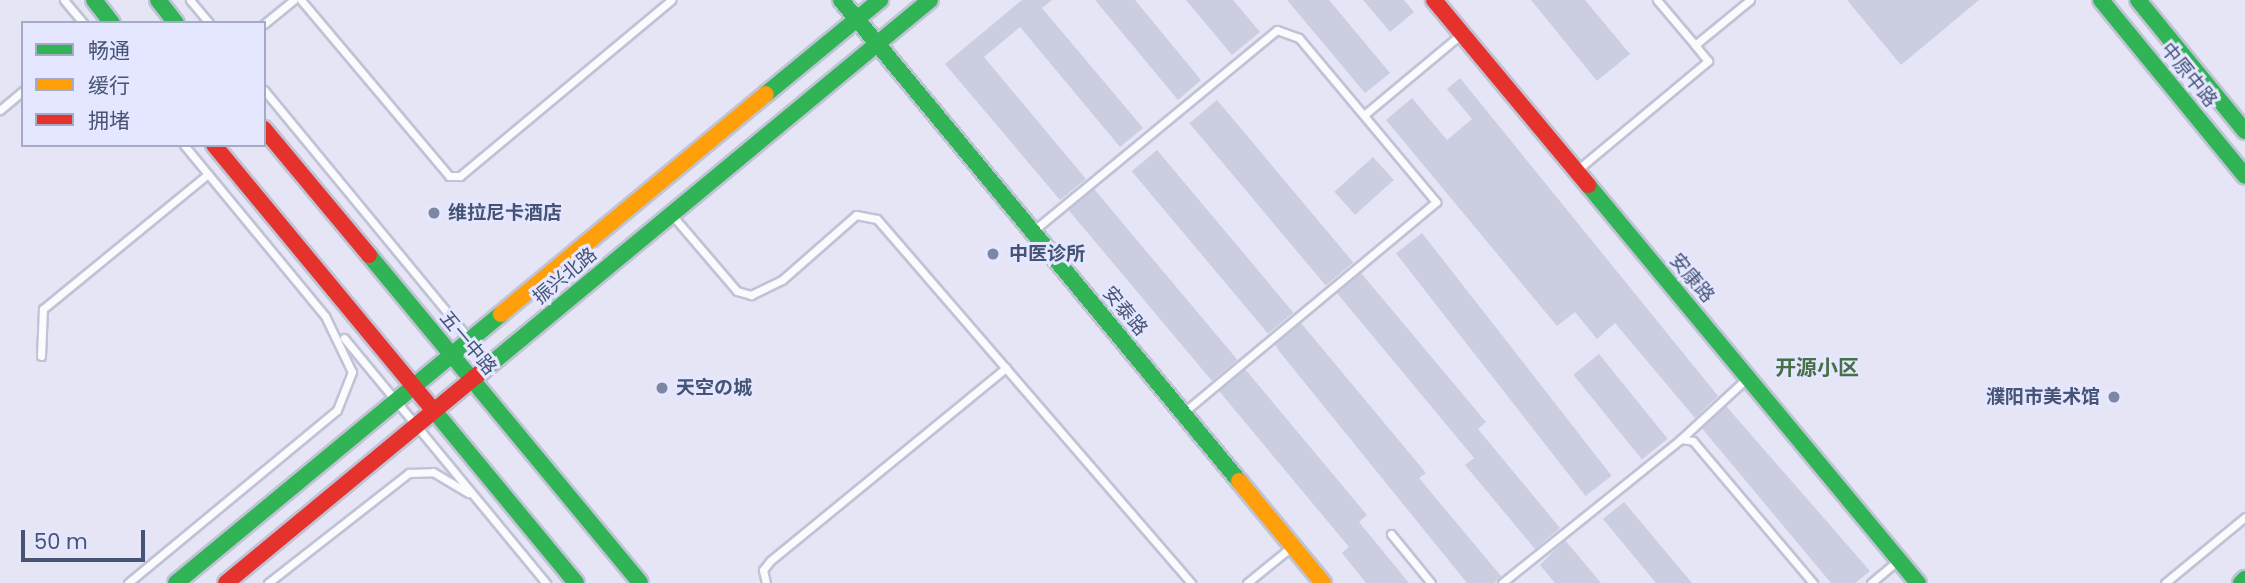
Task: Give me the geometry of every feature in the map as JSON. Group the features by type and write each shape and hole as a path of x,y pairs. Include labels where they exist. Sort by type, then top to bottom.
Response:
{"street":[{"path":"94,0 109,21"},
{"path":"158,0 174,21"},
{"name":"安泰路","path":"841,0 1323,583"},
{"name":"振兴北路","path":"176,583 880,0"},
{"name":"振兴北路","path":"226,583 930,0"},
{"name":"中原中路","path":"2101,0 2245,176"},
{"name":"中原中路","path":"2138,0 2245,131"},
{"name":"安康路","path":"1438,1 1461,33 1918,583"},
{"name":"五一中路","path":"266,131 640,583"},
{"path":"216,147 576,583"},
{"path":"2241,583 2245,579"}],"lane":[{"path":"64,0 81,21"},
{"path":"190,0 207,21"},
{"path":"266,22 293,0"},
{"path":"301,0 449,176 460,176 671,0"},
{"path":"1576,172 1708,61 1657,0"},
{"path":"1695,45 1750,0"},
{"path":"1032,231 1277,30 1299,38 1436,202 1183,413"},
{"path":"1363,115 1461,33"},
{"path":"266,92 470,340"},
{"path":"0,110 21,93"},
{"path":"186,147 546,583"},
{"path":"41,356 43,310 208,174"},
{"path":"671,214 737,291 751,295 782,281 856,215 877,219 1191,583"},
{"path":"128,583 337,410 352,372 326,316"},
{"path":"766,583 763,570 770,561 1006,368"},
{"path":"1502,583 1681,439 1747,378"},
{"path":"1681,439 1693,441 1813,583"},
{"path":"268,583 410,473 433,472 476,498"},
{"path":"2165,583 2245,517"},
{"path":"1391,534 1431,583"},
{"path":"1247,583 1292,545"},
{"path":"1871,583 1899,560"}],"building":[{"path":"1022,0 1052,0 1042,8 1143,128 1120,147 1020,27 984,57 1086,179 1060,200 945,64"},
{"path":"1095,0 1135,0 1201,80 1178,100"},
{"path":"1186,0 1233,0 1260,32 1232,55"},
{"path":"1287,0 1329,0 1390,73 1365,93"},
{"path":"1363,0 1404,0 1414,12 1390,32"},
{"path":"1531,0 1585,0 1630,54 1597,81"},
{"path":"1847,0 1979,0 1901,65"},
{"path":"1460,78 1718,396 1695,418 1615,323 1597,339 1575,312 1557,326 1386,120 1412,98 1447,140 1472,119 1447,89"},
{"path":"1217,100 1353,262 1326,286 1189,123"},
{"path":"1157,150 1293,312 1268,334 1132,171"},
{"path":"1373,157 1394,180 1355,215 1334,192"},
{"path":"1094,189 1237,360 1212,381 1069,210"},
{"path":"1422,233 1612,476 1586,496 1396,253"},
{"path":"1361,273 1486,422 1478,429 1560,528 1535,549 1465,465 1474,458 1337,293"},
{"path":"1301,323 1426,473 1419,478 1501,576 1494,583 1467,583 1279,351 1275,344"},
{"path":"1599,354 1668,439 1642,459 1573,375"},
{"path":"1245,369 1367,515 1359,522 1409,583 1366,583 1342,553 1349,547 1219,391"},
{"path":"1726,406 1870,571 1855,583 1831,583 1702,428"},
{"path":"1624,502 1692,583 1656,583 1603,519"},
{"path":"1565,540 1601,583 1555,583 1540,565"}],"traffic: fast":[{"path":"94,0 110,21"},
{"path":"158,0 174,21"},
{"path":"841,0 1239,481"},
{"path":"766,94 880,0"},
{"path":"481,372 930,0"},
{"path":"2101,0 2245,176"},
{"path":"2138,0 2245,131"},
{"path":"1588,185 1918,583"},
{"path":"369,255 640,583"},
{"path":"176,583 501,314"},
{"path":"431,407 576,583"},
{"path":"2241,583 2245,579"}],"traffic: slow":[{"path":"501,314 766,94"},
{"path":"1239,481 1323,583"}],"traffic: jam":[{"path":"1434,0 1588,185"},
{"path":"266,131 369,255"},
{"path":"216,147 431,407"},
{"path":"226,583 481,372"}],"place":[{"name":"维拉尼卡酒店","path":"434,213"},
{"name":"中医诊所","path":"993,254"},
{"name":"天空の城","path":"662,388"},
{"name":"濮阳市美术馆","path":"2114,397"}],"district":[{"name":"开源小区","path":"1817,368"}]}
